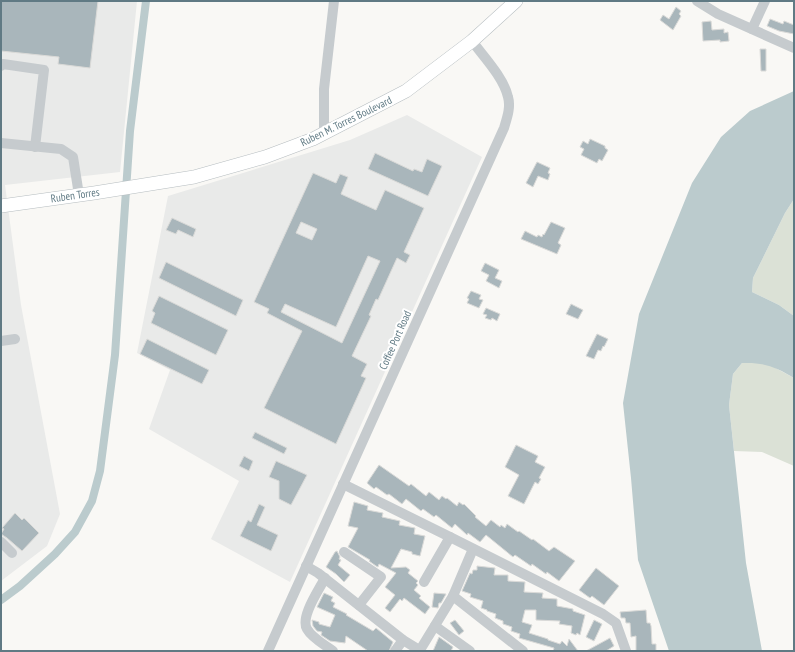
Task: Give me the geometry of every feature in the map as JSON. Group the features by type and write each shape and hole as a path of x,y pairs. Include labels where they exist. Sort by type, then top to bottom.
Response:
{"main road":[{"name":"Ruben M. Torres Boulevard","path":"148,184 194,177 241,164 313,139 406,91 472,41 516,1"},
{"name":"Ruben Torres","path":"1,206 148,184"}],"street":[{"path":"324,133 324,89 334,1"},
{"path":"697,1 718,14 794,48"},
{"path":"752,29 765,1"},
{"name":"Coffee Port Road","path":"268,651 506,123 509,113 509,98 504,84 472,41"},
{"path":"1,66 3,64 44,70 35,147"},
{"path":"1,143 61,149 73,157 79,195"},
{"path":"1,341 15,339"},
{"path":"343,484 604,614 616,623 626,651"},
{"path":"424,582 450,537"},
{"path":"1,542 12,553"},
{"path":"306,566 325,578 403,640 421,651 453,596 473,549"},
{"path":"344,552 381,577 359,605"},
{"path":"325,578 309,609 304,623 307,630 313,636 333,651"},
{"path":"453,596 523,651"},
{"path":"435,626 470,651"},
{"path":"395,651 403,640"}],"shaded area":[{"path":"1,1 137,1 120,172 5,185 21,305 60,514 47,546 1,581"},
{"path":"794,91 794,199 785,213 753,278 752,292 779,305 794,316 794,378 770,366 757,363 742,363 733,374 729,405 746,563 762,651 669,651 638,560 623,403 639,314 692,183 721,137 750,111"},
{"path":"407,115 482,157 290,582 211,539 239,481 149,429 170,370 137,353 168,196 350,140"},
{"path":"794,199 794,316 779,305 752,292 753,278 785,213"},
{"path":"754,362 770,365 794,378 794,466 762,452 734,451 729,405 733,374 742,363"}],"building":[{"path":"1,1 98,1 90,68 58,64 59,57 1,51"},
{"path":"676,7 681,11 679,14 681,16 673,30 660,20 663,15 669,19"},
{"path":"770,19 783,24 784,21 794,25 794,34 779,31 767,26"},
{"path":"711,21 712,30 724,29 724,33 728,32 729,41 703,41 702,22"},
{"path":"760,49 766,49 766,71 761,71"},
{"path":"590,139 605,146 608,150 602,161 599,159 597,163 581,155 584,149 580,147 583,141 588,144"},
{"path":"375,153 413,171 414,169 422,172 427,159 442,166 428,196 368,169"},
{"path":"537,162 550,168 548,173 550,174 548,180 538,176 533,187 526,183"},
{"path":"313,173 336,183 340,174 348,177 341,194 376,210 385,190 424,208 404,252 410,255 406,263 397,258 378,300 376,299 369,315 371,316 352,356 367,364 361,376 366,378 336,444 264,408 302,331 267,313 269,309 254,302","holes":["301,222 317,229 312,240 296,233","368,256 380,261 342,343 281,312 285,304 336,327"]},
{"path":"172,218 196,229 193,237 178,230 176,234 166,230"},
{"path":"551,222 565,228 558,243 561,245 557,254 521,239 525,231 537,237 538,235 542,237"},
{"path":"166,262 243,300 236,316 159,278"},
{"path":"485,263 499,270 495,278 502,281 499,288 486,281 489,275 481,271"},
{"path":"471,291 481,295 479,299 483,300 479,308 467,303 469,299 467,298"},
{"path":"159,296 228,330 216,355 151,323 155,313 152,311"},
{"path":"571,304 583,310 578,319 566,314"},
{"path":"486,308 500,314 497,321 492,318 491,320 485,318 487,315 483,314"},
{"path":"597,334 608,339 601,351 598,350 594,359 586,356"},
{"path":"147,339 209,370 202,384 140,354"},
{"path":"255,432 287,448 284,454 252,438"},
{"path":"516,445 538,456 535,462 545,467 539,478 541,479 538,484 535,482 524,504 508,496 519,475 505,467"},
{"path":"244,456 253,461 249,471 239,466"},
{"path":"276,461 307,475 291,505 279,499 279,481 269,477"},
{"path":"379,465 409,486 411,484 426,496 429,492 439,500 442,496 457,506 459,502 463,505 464,504 476,516 475,517 486,526 491,520 500,527 501,525 505,528 507,524 518,532 519,531 532,540 533,539 549,551 554,547 575,561 559,581 547,572 546,574 532,564 531,566 515,555 513,557 486,535 480,542 468,533 467,535 455,524 452,528 436,515 434,517 423,509 421,511 406,499 402,504 389,494 387,495 376,487 374,489 367,483"},
{"path":"354,502 368,506 367,510 383,513 382,517 400,521 399,525 415,528 414,534 425,536 420,556 401,549 391,568 406,567 410,570 408,573 418,581 416,583 418,585 414,590 421,596 419,598 430,607 425,614 404,598 402,601 400,599 390,612 385,608 395,595 385,587 396,573 379,564 378,567 376,566 369,561 370,560 348,547 358,528 348,526"},
{"path":"259,504 265,507 257,525 278,535 271,551 240,536 248,520 251,522"},
{"path":"15,513 22,520 24,518 39,533 22,551 1,534 4,529 2,528"},
{"path":"337,551 340,557 339,559 341,560 338,565 350,575 344,582 326,567"},
{"path":"477,566 495,568 494,575 508,575 508,581 525,582 524,592 543,593 542,598 557,599 557,606 573,609 573,611 585,615 580,635 577,633 576,635 571,633 572,626 559,624 560,621 536,620 536,610 525,610 522,622 532,625 529,633 560,644 562,641 567,646 569,639 578,651 553,651 554,648 519,638 520,634 511,631 512,627 503,624 503,621 495,618 496,614 481,608 483,601 470,597 471,594 462,591 470,573 472,574 473,570 477,570"},
{"path":"596,568 619,586 604,605 592,596 590,598 579,590"},
{"path":"324,593 333,597 331,601 335,603 333,607 347,614 346,615 373,631 376,628 393,642 389,651 368,651 346,636 345,643 330,641 321,635 322,632 317,631 313,626 312,620 330,627 335,615 317,607"},
{"path":"434,593 446,594 441,603 439,603 438,608 432,607"},
{"path":"646,610 647,623 650,623 651,626 652,644 656,644 656,651 636,651 636,636 631,637 630,623 626,623 625,618 621,618 620,612"},
{"path":"455,620 464,631 459,635 450,623"},
{"path":"594,620 602,624 594,641 586,637"},
{"path":"439,637 453,647 451,651 433,651"},
{"path":"610,638 614,646 606,651 586,651"}],"waterway":[{"path":"1,600 20,586 55,554 75,532 92,501 100,471 115,355 130,131 146,1"}]}
